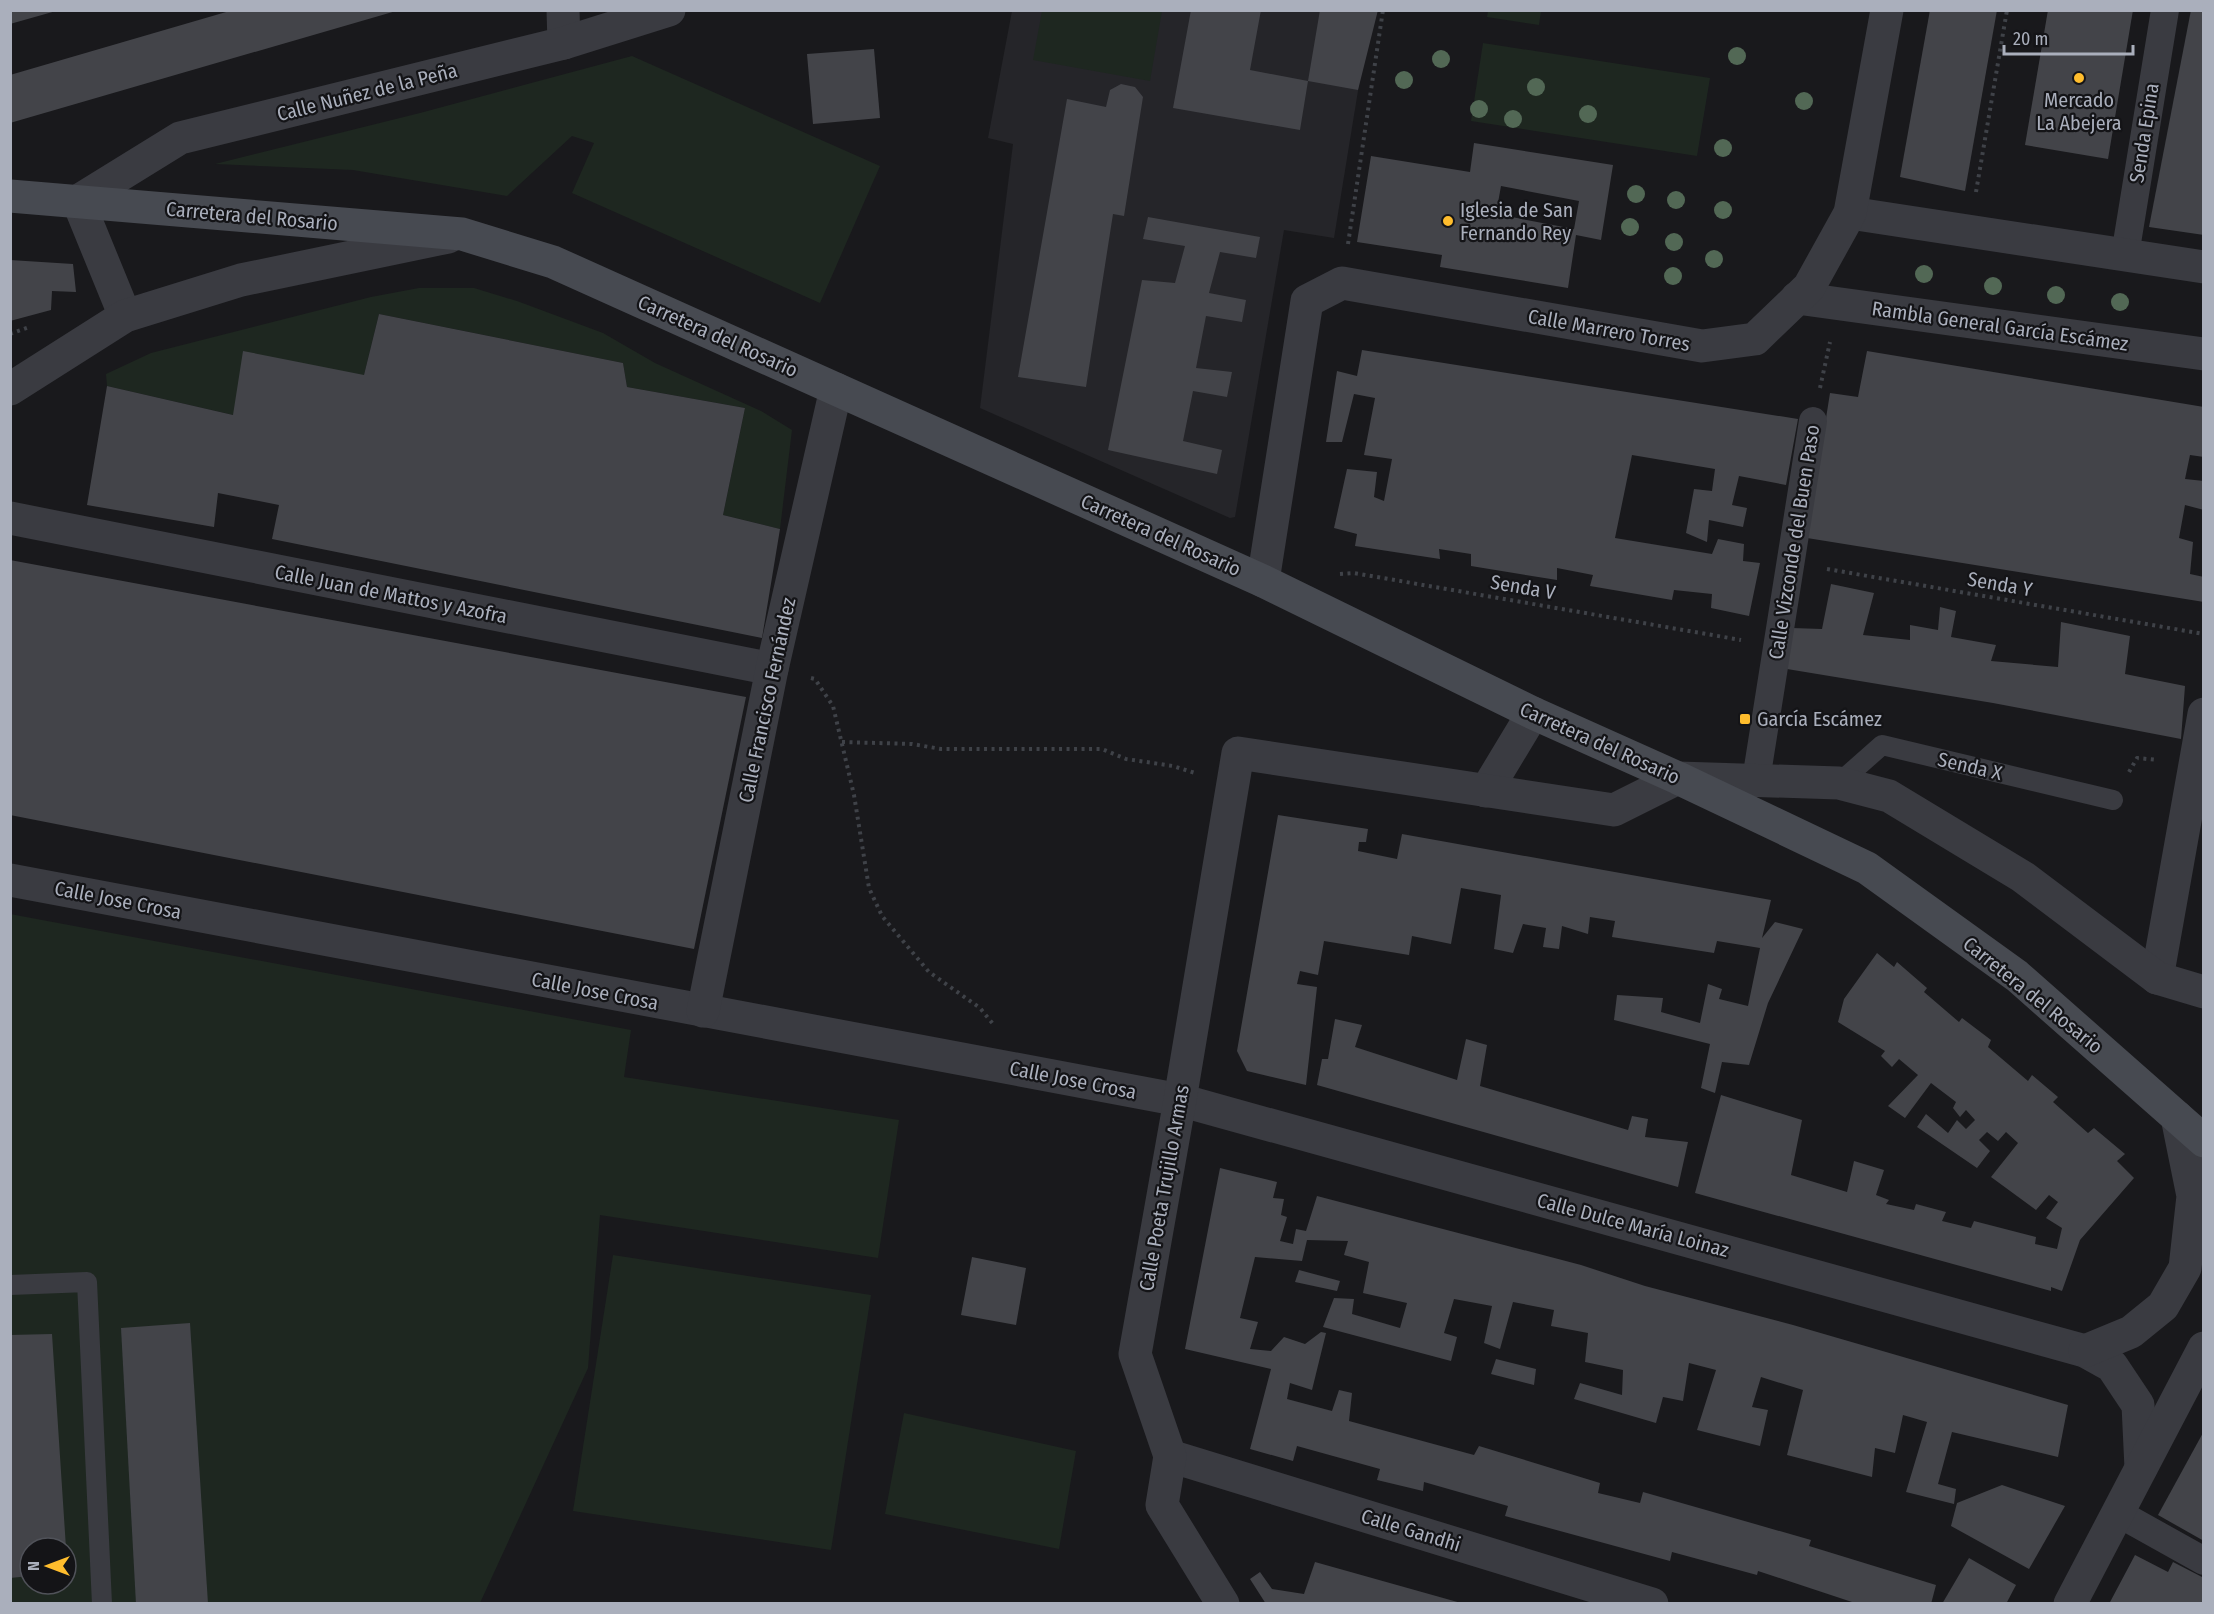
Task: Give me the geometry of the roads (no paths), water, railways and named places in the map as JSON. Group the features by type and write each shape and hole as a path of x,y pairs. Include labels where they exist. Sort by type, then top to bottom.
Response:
{"main road":[{"name":"Carretera del Rosario","path":"10,196 462,234 554,262 1263,581 1533,713 1677,778 1866,868 2017,976 2204,1141"}],"street":[{"path":"563,10 564,43"},
{"name":"Calle Nuñez de la Peña","path":"78,201 180,138 564,43 669,10"},
{"path":"1887,10 1850,213 2204,267"},
{"name":"Senda Epina","path":"2125,255 2165,10"},
{"path":"78,201 125,315"},
{"name":"Calle Marrero Torres","path":"1263,581 1307,301 1342,283 1702,346 1755,339 1809,287 1850,213"},
{"path":"10,389 125,315 241,280 462,234"},
{"name":"Rambla General García Escámez","path":"1797,298 2204,354"},
{"name":"Calle Francisco Fernández","path":"703,1011 772,669 836,389"},
{"name":"Calle Vizconde del Buen Paso","path":"1756,780 1813,421"},
{"name":"Calle Juan de Mattos y Azofra","path":"10,518 772,669"},
{"path":"1533,713 1486,791 1614,810 1677,778 1839,783 1889,796 2024,877 2157,978 2204,992"},
{"path":"2157,978 2204,714"},
{"name":"Calle Poeta Trujillo Armas","path":"1223,1604 1162,1505 1170,1456 1135,1354 1238,753 1486,791"},
{"name":"Calle Jose Crosa","path":"10,880 1180,1100"},
{"name":"Calle Dulce María Loinaz","path":"1180,1100 2085,1350 2112,1366 2138,1405 2141,1468"},
{"path":"2131,1332 2163,1306 2185,1268 2193,1196 2178,1117"},
{"path":"2085,1350 2131,1332 2193,1301 2204,1275"},
{"path":"2070,1604 2204,1348"},
{"name":"Calle Gandhi","path":"1170,1456 1652,1604"},
{"path":"2118,1512 2204,1561"}],"lane":[{"name":"Senda X","path":"1839,783 1881,745 2113,800"},
{"path":"10,1285 87,1282 102,1604"}],"place":[{"name":"Mercado La Abejera","path":"2079,78"},
{"name":"Iglesia de San Fernando Rey","path":"1448,221"},
{"name":"García Escámez","path":"1745,719"}]}
